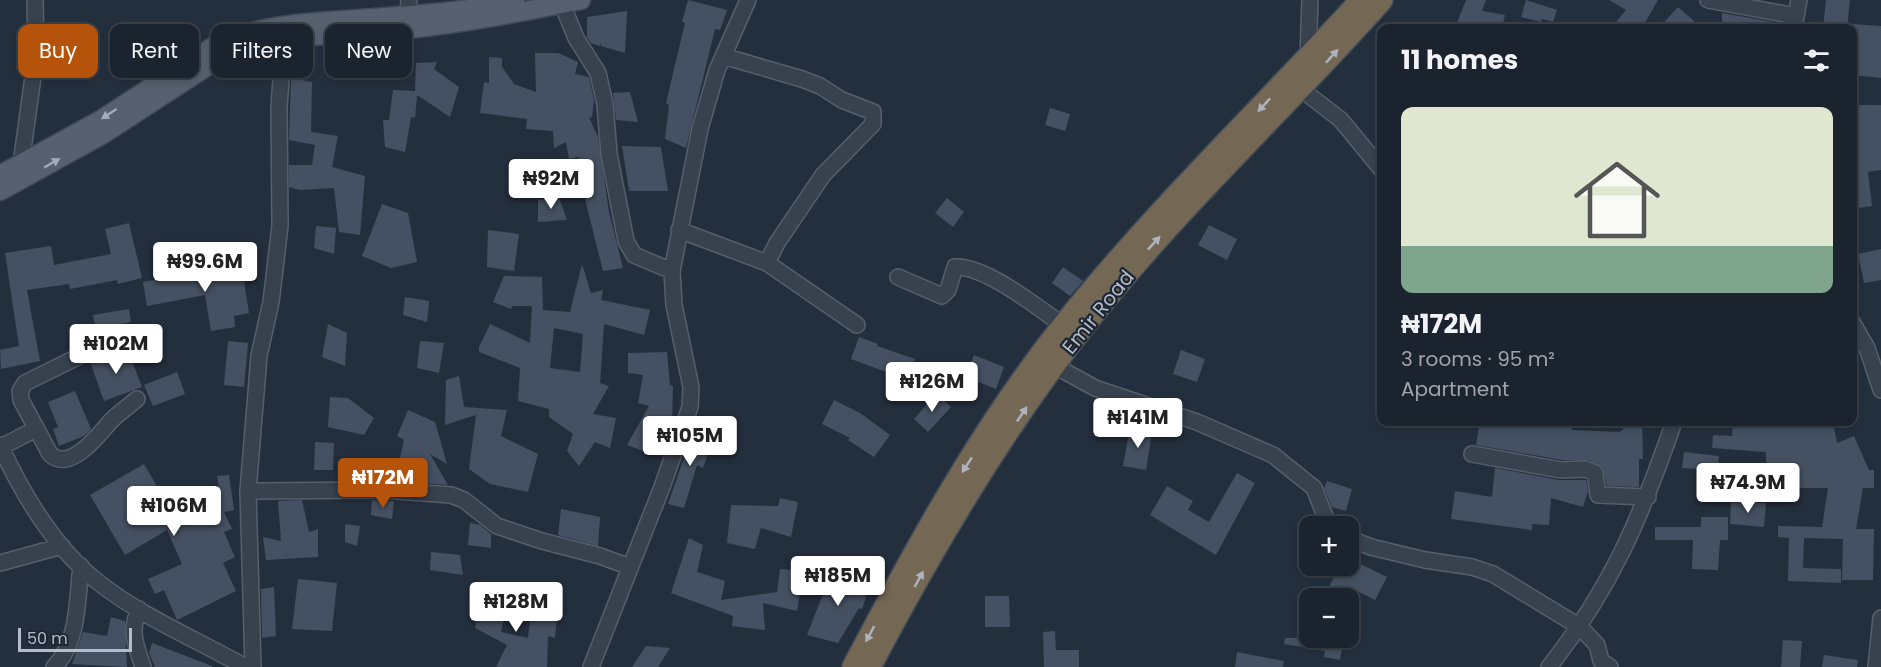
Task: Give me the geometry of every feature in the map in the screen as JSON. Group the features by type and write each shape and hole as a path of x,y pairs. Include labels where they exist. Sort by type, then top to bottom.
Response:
{"highway":[{"name":"Emir Road","path":"853,667 944,500 1063,325 1167,205 1361,0"},
{"name":"Emir Road","path":"870,667 986,467 1084,325 1140,259 1382,0"}],"main road":[{"path":"313,33 408,15 520,0"},
{"path":"0,175 99,121 217,44 236,36 303,23 408,15 500,17 581,0"},
{"path":"0,191 105,133 211,63"}],"street":[{"path":"21,164 36,55 35,0"},
{"path":"591,667 690,407 691,387 674,305 672,271 699,129 723,56 748,0"},
{"path":"1308,58 1310,0"},
{"path":"1708,0 1795,22 1799,0"},
{"path":"562,4 576,38 598,73 605,104 609,154 626,241 634,255 672,271"},
{"path":"723,56 802,79 842,100 873,112 873,124 817,183 777,243 767,264"},
{"path":"253,667 248,491 259,356 272,302 280,226 279,107 281,78"},
{"path":"1301,89 1341,120 1377,164"},
{"path":"679,230 767,264 857,325"},
{"path":"898,277 942,296 948,290 955,267 974,269 1063,325"},
{"path":"1857,331 1867,348 1881,390"},
{"path":"116,338 25,383 20,391 21,400 50,453 61,459 89,448 109,424 137,399"},
{"path":"1055,366 1095,388 1197,422 1273,455 1314,488 1326,516"},
{"path":"1549,667 1580,627 1621,558 1648,497 1673,426"},
{"path":"36,429 0,446 41,518 62,546 98,582 139,609 245,667"},
{"path":"1472,454 1561,470 1586,469 1595,473 1598,495 1648,497"},
{"path":"248,491 381,490 451,495 464,501 497,526 542,542 600,556 630,567"},
{"path":"1359,542 1425,560 1472,567 1493,574 1580,627 1597,645 1601,661 1610,667"},
{"path":"0,563 62,546"},
{"path":"54,667 68,645 74,625 81,566"},
{"path":"139,609 133,623 132,637 143,667"},
{"path":"1876,667 1881,618"}],"building":[{"path":"688,0 727,10 720,30 715,29 686,148 665,139 669,105 666,103 685,23 682,22"},
{"path":"1466,0 1486,0 1482,11 1505,15 1503,24 1457,24"},
{"path":"1526,0 1557,10 1553,22 1542,19 1541,22 1521,17"},
{"path":"1609,0 1658,0 1644,24 1614,24 1626,10"},
{"path":"1826,0 1850,0 1847,24 1823,24"},
{"path":"1678,7 1697,24 1663,24"},
{"path":"627,11 625,53 601,46 600,42 600,46 591,43 587,37 587,17"},
{"path":"1722,13 1779,23 1779,24 1722,24"},
{"path":"1857,24 1881,26 1881,78 1857,76"},
{"path":"535,53 558,53 578,62 575,74 589,77 594,100 592,118 589,117 598,137 609,212 623,268 603,271 583,191 579,157 569,159 566,142 554,148 553,131 526,129 527,119 480,113 484,82 489,83 489,57 502,58 502,67 514,84 536,92"},
{"path":"437,62 434,69 459,87 450,117 417,95 415,118 411,117 405,152 385,147 383,120 389,120 393,90 415,91 416,63"},
{"path":"291,78 312,82 311,132 338,136 332,167 365,176 360,235 339,232 334,188 300,190 289,187 289,165 312,165 315,145 289,140"},
{"path":"630,92 638,122 616,120 613,93"},
{"path":"1857,105 1881,105 1881,170 1868,172 1872,206 1857,208"},
{"path":"1050,108 1070,114 1065,131 1045,125"},
{"path":"622,146 661,147 668,191 629,191"},
{"path":"559,197 567,220 538,222 538,200"},
{"path":"947,198 964,212 953,227 935,213"},
{"path":"382,204 408,213 417,262 391,268 362,256"},
{"path":"129,223 142,278 118,284 117,280 70,289 69,284 27,290 40,361 1,369 0,350 19,346 5,253 51,246 54,265 111,254 105,229"},
{"path":"1209,225 1237,239 1227,260 1198,245"},
{"path":"316,226 336,228 334,254 314,248"},
{"path":"488,230 519,234 514,271 487,267"},
{"path":"1881,249 1881,280 1864,283 1858,254"},
{"path":"241,263 249,313 234,316 235,327 211,331 205,295 147,306 143,282"},
{"path":"582,264 591,293 603,290 601,300 650,310 644,335 604,324 600,383 609,386 593,414 616,418 610,448 595,442 579,466 567,451 573,434 549,417 549,409 518,401 520,368 479,352 479,347 490,324 530,343 532,306 512,306 511,309 493,302 504,276 542,277 543,310 570,312","holes":["554,328 583,334 580,372 550,368"]},
{"path":"1063,267 1083,281 1070,296 1052,283"},
{"path":"405,297 429,301 427,322 403,315"},
{"path":"129,309 131,322 96,329 93,315"},
{"path":"328,324 347,333 345,366 322,357"},
{"path":"859,337 915,359 908,380 851,359"},
{"path":"228,341 248,343 244,387 224,385"},
{"path":"420,341 444,343 439,373 417,368"},
{"path":"127,348 142,387 104,401 90,362"},
{"path":"1181,350 1205,359 1197,382 1173,374"},
{"path":"667,352 670,385 673,386 672,425 655,455 627,445 649,406 638,403 643,375 628,373 628,353"},
{"path":"974,355 1004,367 996,389 966,377"},
{"path":"177,372 185,394 153,406 144,385"},
{"path":"459,376 464,407 507,410 501,436 538,454 528,492 490,484 469,469 476,415 445,425 446,380"},
{"path":"75,391 91,429 84,436 59,446 53,429 58,427 48,402"},
{"path":"936,394 951,407 928,432 914,419"},
{"path":"330,397 348,398 374,418 364,435 328,427"},
{"path":"834,400 860,413 890,435 874,457 848,440 850,438 822,424"},
{"path":"408,410 435,422 447,464 430,454 448,485 395,481 404,440 397,436"},
{"path":"1479,426 1572,426 1572,430 1619,432 1623,430 1624,426 1642,426 1643,459 1639,459 1639,487 1607,486 1603,468 1588,460 1562,460 1476,445"},
{"path":"1733,426 1834,426 1837,443 1854,436 1869,470 1874,470 1874,488 1863,488 1856,529 1874,529 1873,580 1842,580 1843,539 1804,538 1803,568 1841,569 1841,583 1788,581 1789,538 1778,537 1778,526 1822,527 1828,488 1791,488 1791,494 1771,494 1771,464 1766,464 1766,452 1712,448 1713,435 1732,436"},
{"path":"1130,427 1152,431 1146,470 1123,466"},
{"path":"694,429 713,439 703,468 697,465 684,508 668,504"},
{"path":"315,442 334,443 333,470 314,470"},
{"path":"1684,452 1719,456 1718,471 1682,468"},
{"path":"144,464 175,517 220,496 217,476 229,475 234,510 224,512 232,529 224,532 235,557 223,563 236,591 177,620 164,590 155,594 148,579 182,564 167,530 125,555 90,495"},
{"path":"1495,468 1559,480 1586,480 1588,491 1583,507 1551,498 1549,525 1532,524 1532,530 1451,519 1455,491 1492,497"},
{"path":"1237,473 1255,483 1216,555 1150,515 1167,486 1193,501 1188,510 1209,522"},
{"path":"1327,481 1352,489 1346,511 1332,507 1324,488"},
{"path":"780,498 798,502 791,537 761,528 755,549 727,543 731,505 778,506"},
{"path":"302,500 309,532 318,529 318,557 266,560 263,537 281,541 278,501"},
{"path":"372,500 394,501 392,519 371,515"},
{"path":"1731,501 1766,503 1764,527 1730,524"},
{"path":"561,509 600,517 598,546 558,535"},
{"path":"1701,517 1728,517 1728,540 1720,540 1718,570 1692,569 1693,540 1655,540 1655,527 1701,527"},
{"path":"470,523 480,525 491,534 491,548 468,545"},
{"path":"345,524 360,526 357,546 345,542"},
{"path":"689,538 703,545 697,572 725,581 721,600 777,592 780,569 804,571 797,611 763,603 765,630 732,626 733,616 671,593"},
{"path":"431,552 460,555 463,575 430,570"},
{"path":"1359,563 1387,577 1375,600 1359,592 1359,588 1328,588 1335,576 1359,576"},
{"path":"832,571 870,585 862,609 859,608 838,643 807,635"},
{"path":"298,579 337,583 332,631 292,629"},
{"path":"274,587 276,636 262,638 261,589"},
{"path":"481,592 508,596 501,632 528,638 531,610 557,616 555,638 548,636 547,667 496,667 507,645 475,628"},
{"path":"985,596 1009,596 1010,627 985,627"},
{"path":"111,617 125,621 127,667 72,664 83,632 107,636"},
{"path":"1299,626 1299,647 1284,644 1285,638 1297,638"},
{"path":"1055,631 1056,650 1079,650 1079,667 1044,667 1043,632"},
{"path":"1783,640 1802,641 1800,667 1781,667"},
{"path":"152,643 212,667 155,667 149,653"},
{"path":"646,646 670,648 658,667 632,667"},
{"path":"1307,648 1342,648 1340,660 1324,657 1325,651"},
{"path":"1237,652 1284,661 1283,667 1235,667"},
{"path":"1824,655 1858,660 1857,667 1822,667"}]}
